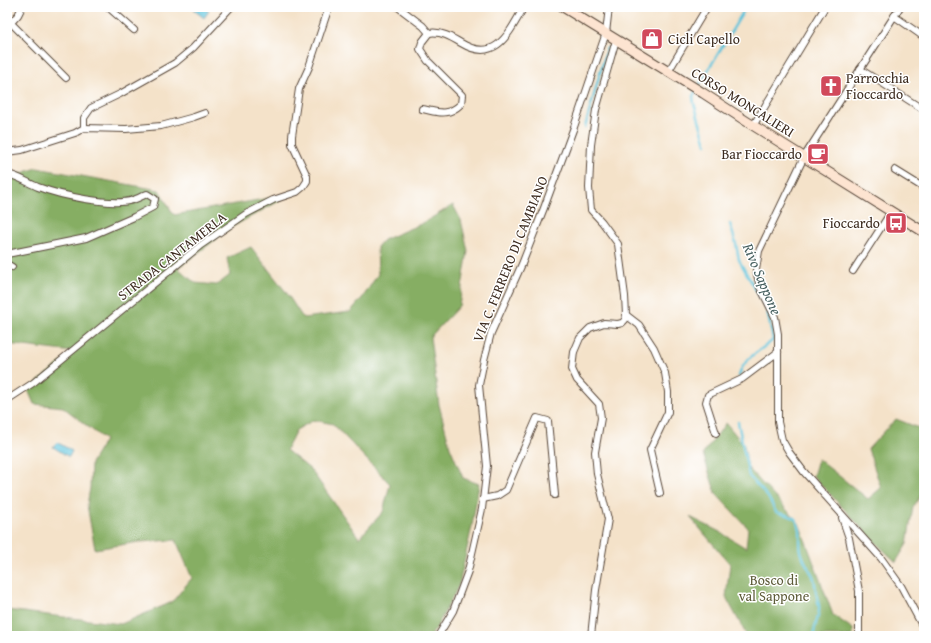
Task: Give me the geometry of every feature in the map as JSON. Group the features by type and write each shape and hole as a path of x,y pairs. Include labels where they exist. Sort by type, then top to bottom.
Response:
{"main road":[{"name":"CORSO MONCALIERI","path":"563,7 924,232"}],"street":[{"path":"22,7 18,15 9,25 66,78"},
{"path":"108,7 134,30"},
{"path":"84,128 84,118 91,108 120,94 175,63 193,48 231,7"},
{"name":"STRADA CANTAMERLA","path":"7,400 33,383 201,244 246,214 273,200 297,192 308,181 292,144 292,136 299,89 309,66 329,7"},
{"path":"398,7 423,26 429,33"},
{"path":"422,109 443,113 454,110 460,104 462,96 428,61 420,49 422,42 429,33 435,32 450,37 477,50 486,50 495,47 501,42 510,31 524,7"},
{"name":"VIA C. FERRERO DI CAMBIANO","path":"438,636 453,611 468,571 483,499 487,466 479,385 491,333 544,208 574,127 606,33 609,7"},
{"name":"CORSO MONCALIERI","path":"668,72 707,7"},
{"path":"753,126 825,7"},
{"path":"900,7 804,157 759,251 756,270 760,287 775,318 778,334 778,422 782,440 788,452 885,564 901,586 924,630"},
{"path":"894,16 924,37"},
{"path":"591,636 596,590 608,519 597,474 595,452 601,418 599,404 577,380 572,369 572,364 574,352 580,338 590,328 604,323 622,323 625,320 626,315 618,244 591,210 589,188 591,145 596,110 616,40"},
{"path":"860,69 924,110"},
{"path":"7,152 22,150 75,133 84,128 126,129 161,126 205,113"},
{"path":"895,170 924,188"},
{"path":"7,174 39,188 74,198 117,202 132,201 147,194 155,199 153,207 134,218 86,238 7,254"},
{"path":"853,271 891,212"},
{"path":"626,315 639,325 654,348 665,373 668,392 668,412 650,450 660,493"},
{"path":"716,434 706,402 708,395 742,379 778,352"},
{"path":"483,499 497,496 506,490 537,418 548,421 555,495"},
{"path":"841,514 849,538 859,591 858,636"}],"green space":[{"path":"37,168 159,190 174,215 292,194 232,227 178,268 195,283 217,285 230,275 227,258 251,247 286,292 303,318 350,312 363,297 378,274 377,247 383,240 423,223 453,205 461,220 468,251 459,306 430,337 439,405 450,447 463,478 479,484 472,526 459,585 435,630 430,636 7,636 7,610 121,624 172,602 192,578 176,540 139,542 95,549 87,505 90,488 91,463 105,440 63,407 34,404 28,390 73,352 7,344 7,178","holes":["314,420 333,424 390,484 383,512 359,538 311,470 286,450 296,430"]},
{"path":"896,419 924,430 924,491 913,507 907,544 896,562 873,540 813,476 818,459 868,499 881,488 868,449"},
{"name":"Bosco di val Sappone","path":"726,423 744,445 748,468 799,523 833,615 853,629 853,636 747,636 726,597 730,564 690,517 720,532 746,548 748,528 716,494 703,454"}],"water":[{"path":"196,7 204,7 209,11 204,18 194,10"},
{"path":"57,442 72,451 69,457 53,447"}],"waterway":[{"name":"Rivo Sappone","path":"706,144 693,96 746,7"},
{"path":"585,127 607,48"},
{"name":"Rivo Sappone","path":"730,224 739,260 767,310 773,340 748,359 741,369 739,376"},
{"name":"Rivo Sappone","path":"738,422 749,476 768,497 776,512 793,517 798,523 802,555 814,578 819,606 814,636"}],"place":[{"name":"Cicli Capello","path":"652,39"},
{"name":"Parrocchia Fioccardo","path":"831,86"},
{"name":"Bar Fioccardo","path":"818,154"},
{"name":"Fioccardo","path":"896,223"}]}
